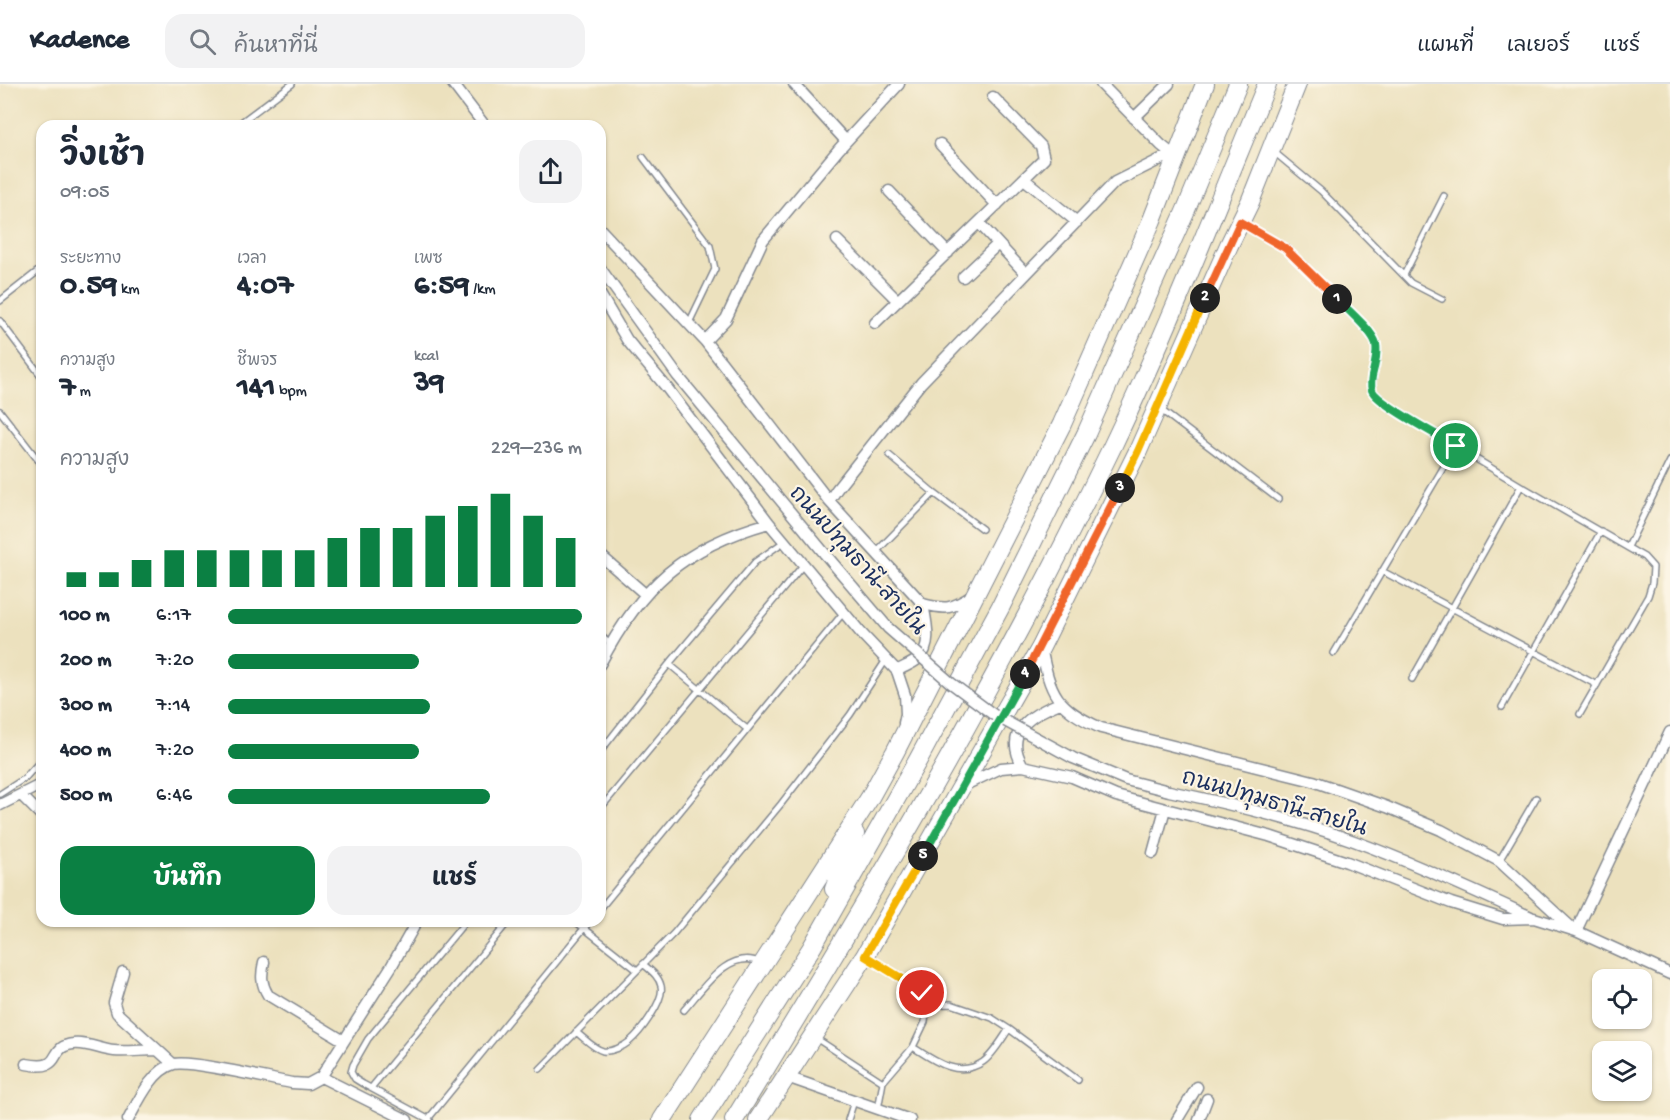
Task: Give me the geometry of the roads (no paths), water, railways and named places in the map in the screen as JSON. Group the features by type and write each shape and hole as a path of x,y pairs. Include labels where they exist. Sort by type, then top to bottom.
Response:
{"main road":[{"path":"662,1120 868,799 895,752 1062,424 1132,266 1205,84"},
{"path":"702,1120 812,947 918,760 1001,606 1086,434 1185,212 1238,84"},
{"path":"734,1120 833,959 946,764 1024,618 1113,445 1202,243 1267,84"},
{"path":"758,1120 865,956 1041,646 1138,451 1250,202 1297,84"},
{"path":"1237,156 1250,202"},
{"path":"1132,266 1185,212"},
{"path":"812,947 868,799"},
{"path":"833,959 933,837"}],"street":[{"path":"453,84 480,120"},
{"path":"794,84 846,141"},
{"path":"705,341 726,319 763,240 846,141 899,84"},
{"path":"1101,84 1161,145 1177,158"},
{"path":"1134,118 1169,84"},
{"path":"875,323 1044,159 1041,146 993,97"},
{"path":"940,144 997,205"},
{"path":"829,501 921,383 1115,182 1163,158 1177,158"},
{"path":"1024,179 1077,222"},
{"path":"889,191 948,253"},
{"path":"979,223 1026,274"},
{"name":"ถนนปทุมธานี-สายใน","path":"606,235 705,341 829,501 923,604 943,609 977,593"},
{"path":"837,240 898,301"},
{"path":"963,277 998,244"},
{"name":"ถนนปทุมธานี-สายใน","path":"606,276 677,375 888,628 951,683 994,715 1073,758 1126,780 1224,802 1354,841 1449,879 1534,918"},
{"path":"606,304 627,340 667,388 770,523 897,671 905,695 906,714 895,752"},
{"path":"606,653 617,632 645,594 680,563 709,545 770,523"},
{"path":"606,560 645,594"},
{"path":"897,671 919,658 926,647 927,630 923,604"},
{"path":"1041,646 1052,690 1060,703 1070,712 1101,728 1313,781 1388,807 1441,830 1499,861 1576,931"},
{"path":"1023,766 1017,756 1016,743 1023,724 1035,713 1060,703"},
{"path":"1576,931 1670,732"},
{"path":"963,786 1001,768 1023,766 1072,777 1116,796 1269,836 1347,862 1451,903 1503,919 1534,918 1576,931 1670,974"},
{"path":"0,805 36,787"},
{"path":"21,795 36,810"},
{"path":"1153,853 1165,809"},
{"path":"128,1120 155,1076 173,1064 193,1065 292,1083 308,1084 321,1077 414,927"},
{"path":"264,962 261,974 262,986 268,995 344,1041"},
{"path":"123,972 114,1003 117,1013 173,1064"},
{"path":"26,1064 42,1067 50,1064 58,1052 73,1044 117,1052 157,1050"},
{"path":"321,1077 407,1120"},
{"path":"787,1077 910,1120"},
{"path":"1177,1120 1197,1087"},
{"path":"1199,1120 1207,1099"}],"lane":[{"path":"244,120 292,84"},
{"path":"1271,149 1321,191 1411,283 1442,299"},
{"path":"643,157 710,246 715,269 689,323"},
{"path":"1404,275 1444,196"},
{"path":"1240,222 1285,248 1368,331 1376,344 1375,363 1371,377 1372,390 1385,404 1628,547 1644,557 1653,567 1648,596 1580,714"},
{"path":"0,301 36,273"},
{"path":"0,321 36,369"},
{"path":"1157,408 1278,499"},
{"path":"0,411 36,457"},
{"path":"1334,653 1456,446"},
{"path":"889,455 933,493 982,529"},
{"path":"1628,547 1670,461"},
{"path":"1412,679 1521,486"},
{"path":"876,552 933,493"},
{"path":"1502,706 1601,531"},
{"path":"606,744 669,664 755,562 785,541"},
{"path":"606,802 804,564"},
{"path":"1383,571 1597,686"},
{"path":"606,902 844,612"},
{"path":"606,640 611,644"},
{"path":"540,1069 674,933 781,804 850,715 886,660"},
{"path":"669,664 747,729"},
{"path":"0,794 26,778 36,766"},
{"path":"1499,861 1536,798"},
{"path":"460,927 368,1040 351,1072 355,1079 429,1120 584,928 637,970"},
{"path":"371,1088 504,927"},
{"path":"865,956 914,986 922,993 927,1005 925,1022 913,1047 883,1082 878,1109"},
{"path":"684,1010 724,968 738,960 751,958 763,963"},
{"path":"576,1032 600,1050 610,1051 628,1043 647,1021 660,996 662,987 657,977 643,964"},
{"path":"927,1005 951,1004 992,1018 1078,1080"},
{"path":"913,1047 951,1068 967,1070 984,1062 1009,1029"},
{"path":"813,1036 883,1082"},
{"path":"848,1120 854,1101"}]}
